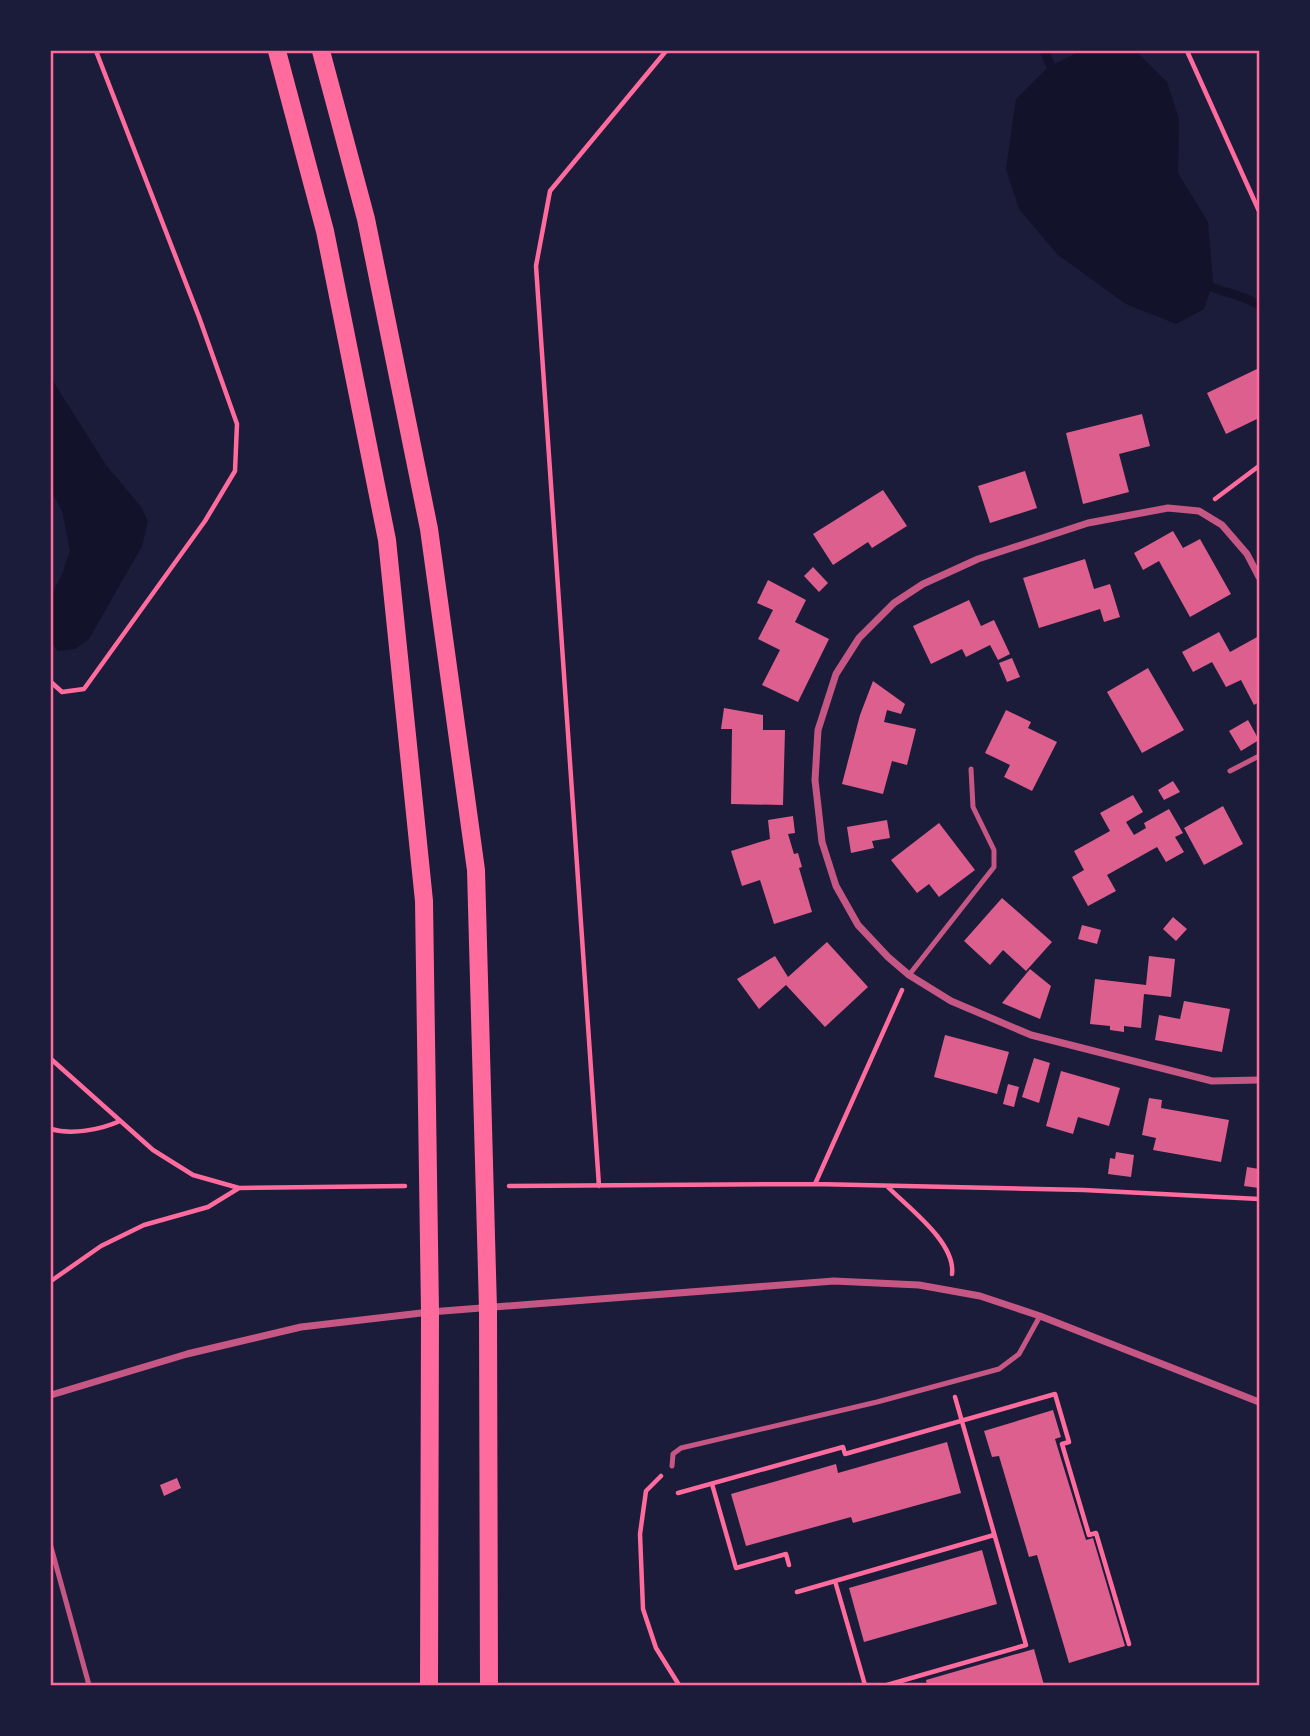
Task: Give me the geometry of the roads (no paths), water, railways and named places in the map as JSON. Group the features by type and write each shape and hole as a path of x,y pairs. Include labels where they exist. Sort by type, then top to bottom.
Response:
{"main road":[{"path":"277,51 325,231 387,540 424,901 430,1312 429,1685"},
{"path":"321,51 366,219 429,529 476,870 488,1309 489,1685"}],"street":[{"path":"1259,577 1247,554 1222,525 1199,511 1168,508 1088,523 967,564 923,584 894,603 859,638 836,674 818,730 815,780 822,842 836,886 858,925 909,975 951,1001 1031,1035 1212,1081 1259,1080"},
{"path":"51,1395 187,1354 301,1326 430,1312 834,1281 919,1285 979,1296 1040,1316 1259,1402"}],"lane":[{"path":"1230,771 1259,756"},
{"path":"909,975 994,867 994,850 973,807 971,769"},
{"path":"672,1466 673,1454 681,1448 999,1369 1019,1354 1040,1316"},
{"path":"51,1547 89,1685"}],"waterway":[{"path":"1044,51 1051,66"},
{"path":"1211,287 1259,305"}]}
